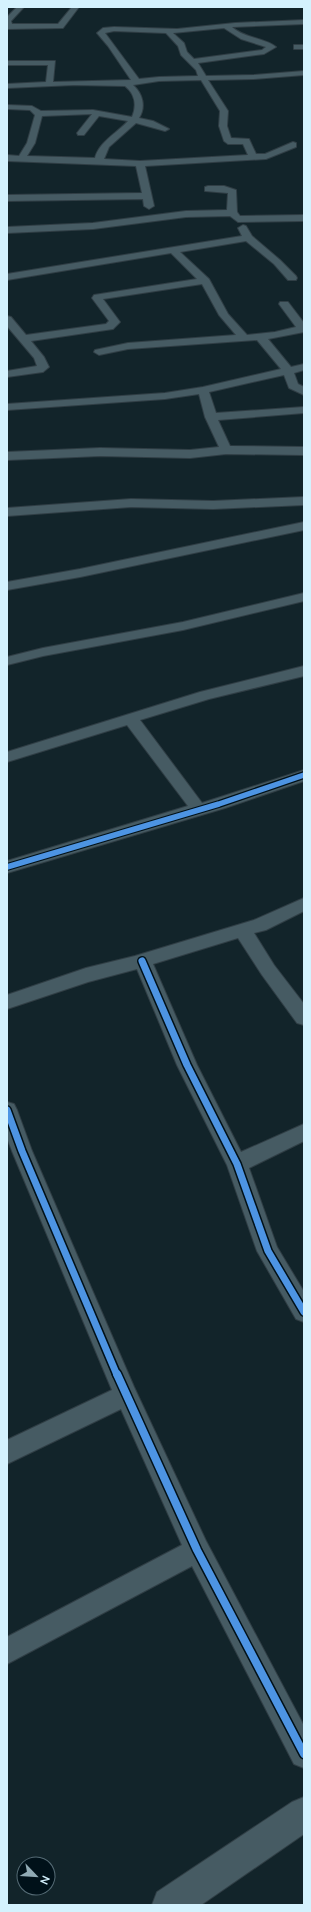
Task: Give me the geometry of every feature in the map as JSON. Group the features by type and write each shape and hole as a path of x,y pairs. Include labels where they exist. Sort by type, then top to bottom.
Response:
{"street":[{"path":"21,7 9,17 7,21 9,24 7,27 60,26 76,7"},
{"path":"137,82 127,71 102,32 114,29 169,32 226,26 304,22"},
{"path":"192,62 264,52 272,47 242,38 226,26"},
{"path":"169,32 199,69 202,78 224,111 223,126 228,141 246,141 253,156"},
{"path":"7,63 52,63 49,85"},
{"path":"7,86 127,83 160,79 301,76"},
{"path":"98,161 98,157 104,148 133,121 139,113 140,103 134,90 127,83"},
{"path":"7,107 32,108 39,114 98,113 150,124 165,129"},
{"path":"81,133 98,113"},
{"path":"22,158 31,144 39,114"},
{"path":"7,158 140,164 266,156 293,145"},
{"path":"140,164 145,196 151,217"},
{"path":"208,189 224,189 233,192 235,216 248,238 277,262 292,278"},
{"path":"7,198 145,196"},
{"path":"7,230 93,226 151,217 186,214 304,218"},
{"path":"7,278 248,238"},
{"path":"173,250 205,281 224,315 244,338"},
{"path":"23,339 109,327 113,325 115,322 97,298 98,297 205,281"},
{"path":"99,352 128,346 274,336 303,328 284,304"},
{"path":"7,318 39,357 43,367 39,370 7,374"},
{"path":"260,337 287,371 292,380 293,386 304,392"},
{"path":"7,407 127,399 203,390 304,367"},
{"path":"203,390 211,417 226,450"},
{"path":"211,417 304,410"},
{"path":"7,456 100,452 190,454 226,450 304,451"},
{"path":"7,512 131,503 213,505 304,501"},
{"path":"7,586 80,573 304,526"},
{"path":"7,661 43,652 183,626 304,597"},
{"path":"7,757 205,696 304,671"},
{"path":"131,719 198,809"},
{"path":"7,867 219,804 304,775"},
{"path":"7,1002 86,975 142,961 260,925 304,904"},
{"path":"242,930 268,970 304,1018"},
{"path":"142,961 186,1065 237,1164 268,1251 304,1312"},
{"path":"7,1110 14,1154 196,1550 304,1754"},
{"path":"237,1164 304,1132"},
{"path":"7,1452 126,1395"},
{"path":"7,1650 196,1550"},
{"path":"170,1905 304,1814"}],"cycle path":[{"path":"7,867 219,804 304,775"},
{"path":"142,961 187,1065 237,1164 268,1251 304,1312"},
{"path":"7,1110 22,1151 126,1395 197,1550 304,1754"}]}
